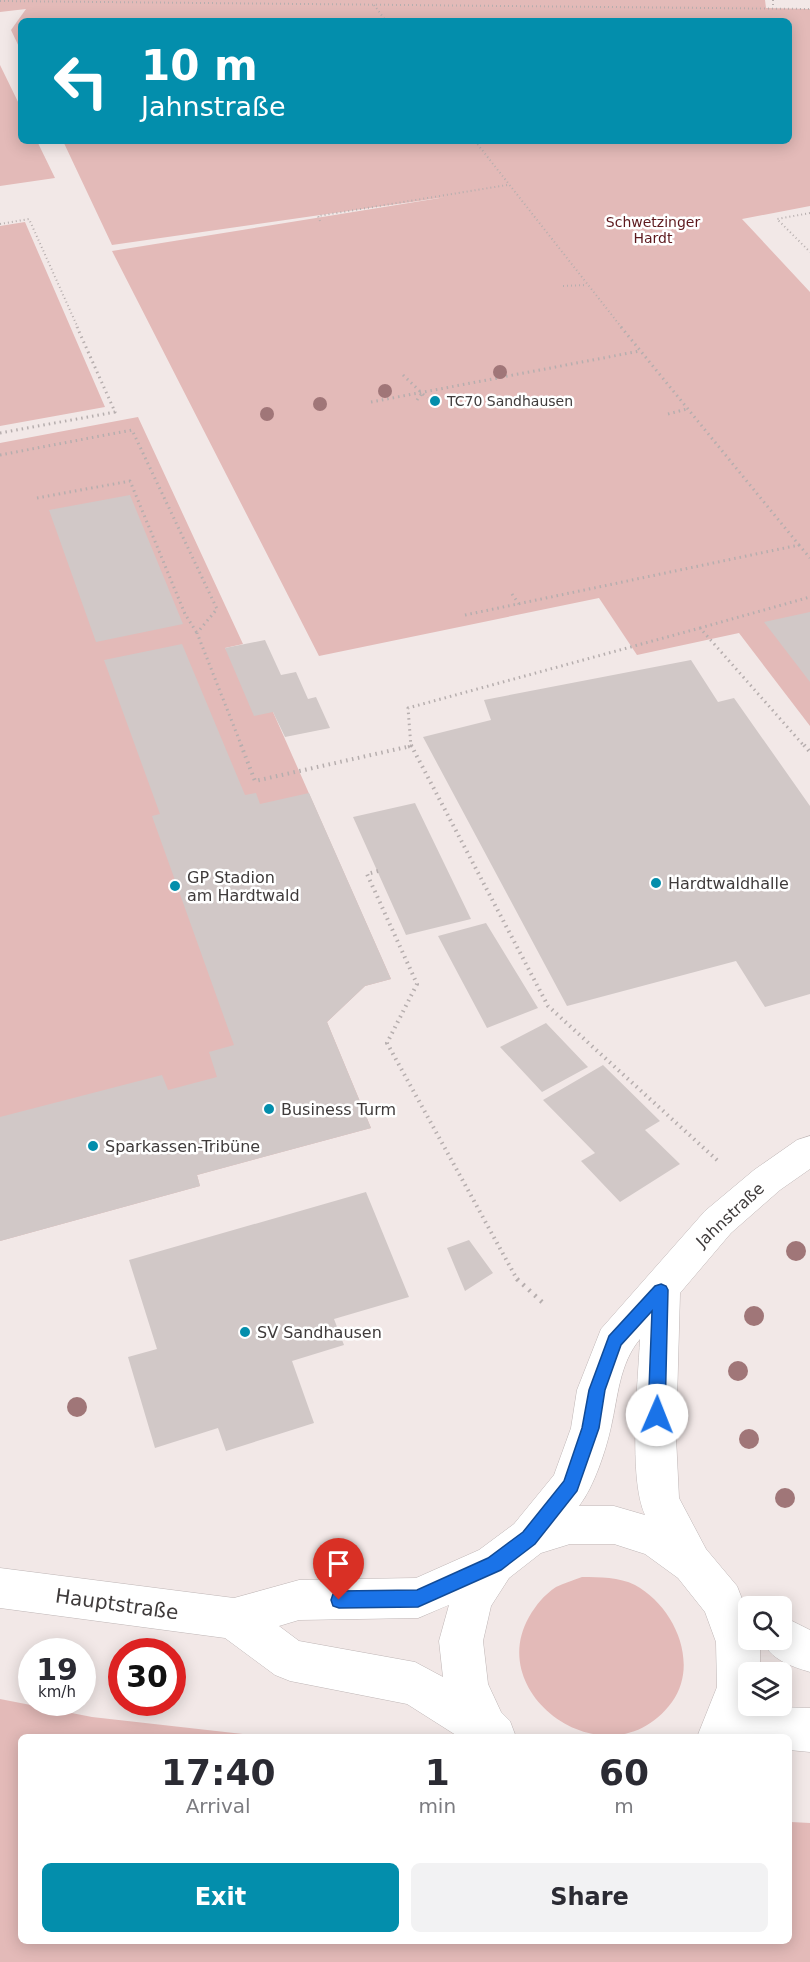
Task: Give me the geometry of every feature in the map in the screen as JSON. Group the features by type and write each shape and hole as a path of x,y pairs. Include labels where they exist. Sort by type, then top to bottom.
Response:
{"street":[{"name":"Jahnstraße","path":"529,1538 571,1485 591,1428 597,1390 615,1341 718,1222 767,1180 810,1150"},
{"path":"661,1290 656,1437 659,1500 693,1564"},
{"name":"Hauptstraße","path":"0,1588 234,1619 299,1600 418,1598 494,1564 529,1538 570,1525 614,1525 657,1538 693,1564 735,1608 739,1687 722,1733 810,1730"},
{"name":"Hauptstraße","path":"490,1732 466,1686 461,1641 472,1599 494,1564"},
{"name":"Hauptstraße","path":"234,1619 291,1660 415,1684 490,1732"},
{"path":"792,1643 810,1651"}],"path":[{"path":"326,0 327,4"},
{"path":"773,0 773,8"},
{"path":"0,1 810,9"},
{"path":"374,4 384,18"},
{"path":"477,144 507,185 640,351 810,558"},
{"path":"320,221 318,216 507,185"},
{"path":"810,213 777,219 810,252"},
{"path":"0,224 29,219 115,412 0,433"},
{"path":"563,286 587,285"},
{"path":"371,402 640,351"},
{"path":"403,375 428,398"},
{"path":"417,400 423,392"},
{"path":"668,414 687,409"},
{"path":"0,455 132,430 217,609 197,633"},
{"path":"36,498 130,481 185,614 197,633 255,781 411,746"},
{"path":"465,615 799,545"},
{"path":"512,594 519,604"},
{"path":"767,1180 715,1160 548,1006 411,746 408,708 810,597"},
{"path":"700,628 810,752"},
{"path":"378,871 367,874 417,984 387,1043 520,1284 542,1302"}],"green space":[{"name":"TC70 Sandhausen","path":"0,0 765,0 766,8 810,9 810,206 742,219 810,292 810,726 739,633 637,655 599,598 319,656 112,251 446,197 112,245 64,144 792,144 792,18 20,18 26,9 0,12"},
{"name":"TC70 Sandhausen","path":"18,20 18,45 11,30"},
{"path":"0,65 18,102 18,144 38,144 55,178 0,186"},
{"path":"25,222 105,407 0,426 0,226"},
{"name":"GP Stadion am Hardtwald","path":"138,417 243,644 225,648 273,712 391,979 365,986 327,1022 371,1128 197,1175 200,1186 0,1241 0,443"},
{"path":"582,1577 622,1580 649,1594 671,1621 679,1637 683,1653 684,1670 680,1687 672,1702 646,1726 620,1734 588,1733 560,1721 538,1701 523,1676 519,1647 534,1608 559,1586"},
{"path":"0,1699 18,1703 18,1716 87,1716 242,1734 18,1734 18,1944 792,1944 792,1822 810,1823 810,1962 0,1962"}],"building":[{"path":"130,495 183,624 96,642 49,510"},
{"path":"810,612 810,682 764,622"},
{"path":"265,640 281,675 296,672 308,699 316,697 330,728 285,737 273,712 254,716 225,648"},
{"path":"182,644 245,795 256,793 260,804 309,793 391,979 365,986 327,1022 371,1128 197,1175 200,1186 0,1241 0,1117 162,1075 168,1090 217,1077 209,1052 234,1045 152,816 160,814 104,660"},
{"name":"Hardtwaldhalle","path":"691,660 718,702 734,698 810,806 810,994 765,1007 736,961 567,1006 423,737 491,720 484,700"},
{"path":"415,803 471,919 406,935 353,817"},
{"path":"486,923 538,1008 487,1028 438,936"},
{"path":"546,1023 588,1067 542,1092 500,1047"},
{"path":"603,1065 660,1121 645,1130 680,1164 620,1202 581,1161 595,1153 543,1100"},
{"name":"SV Sandhausen","path":"366,1192 409,1297 334,1319 344,1345 292,1361 314,1423 226,1451 218,1428 155,1448 128,1357 157,1349 129,1260"},
{"path":"469,1240 493,1273 465,1291 447,1248"}],"place":[{"name":"TC70 Sandhausen","path":"435,401"},
{"name":"Hardtwaldhalle","path":"656,883"},
{"name":"GP Stadion am Hardtwald","path":"175,886"},
{"name":"Business Turm","path":"269,1109"},
{"name":"Sparkassen-Tribüne","path":"93,1146"},
{"name":"SV Sandhausen","path":"245,1332"}],"route":[{"path":"339,1600 418,1598 494,1564 529,1538 571,1485 591,1428 597,1390 615,1341 661,1290 657,1415"}],"park label":[{"name":"Schwetzinger Hardt","path":"653,230"}]}
